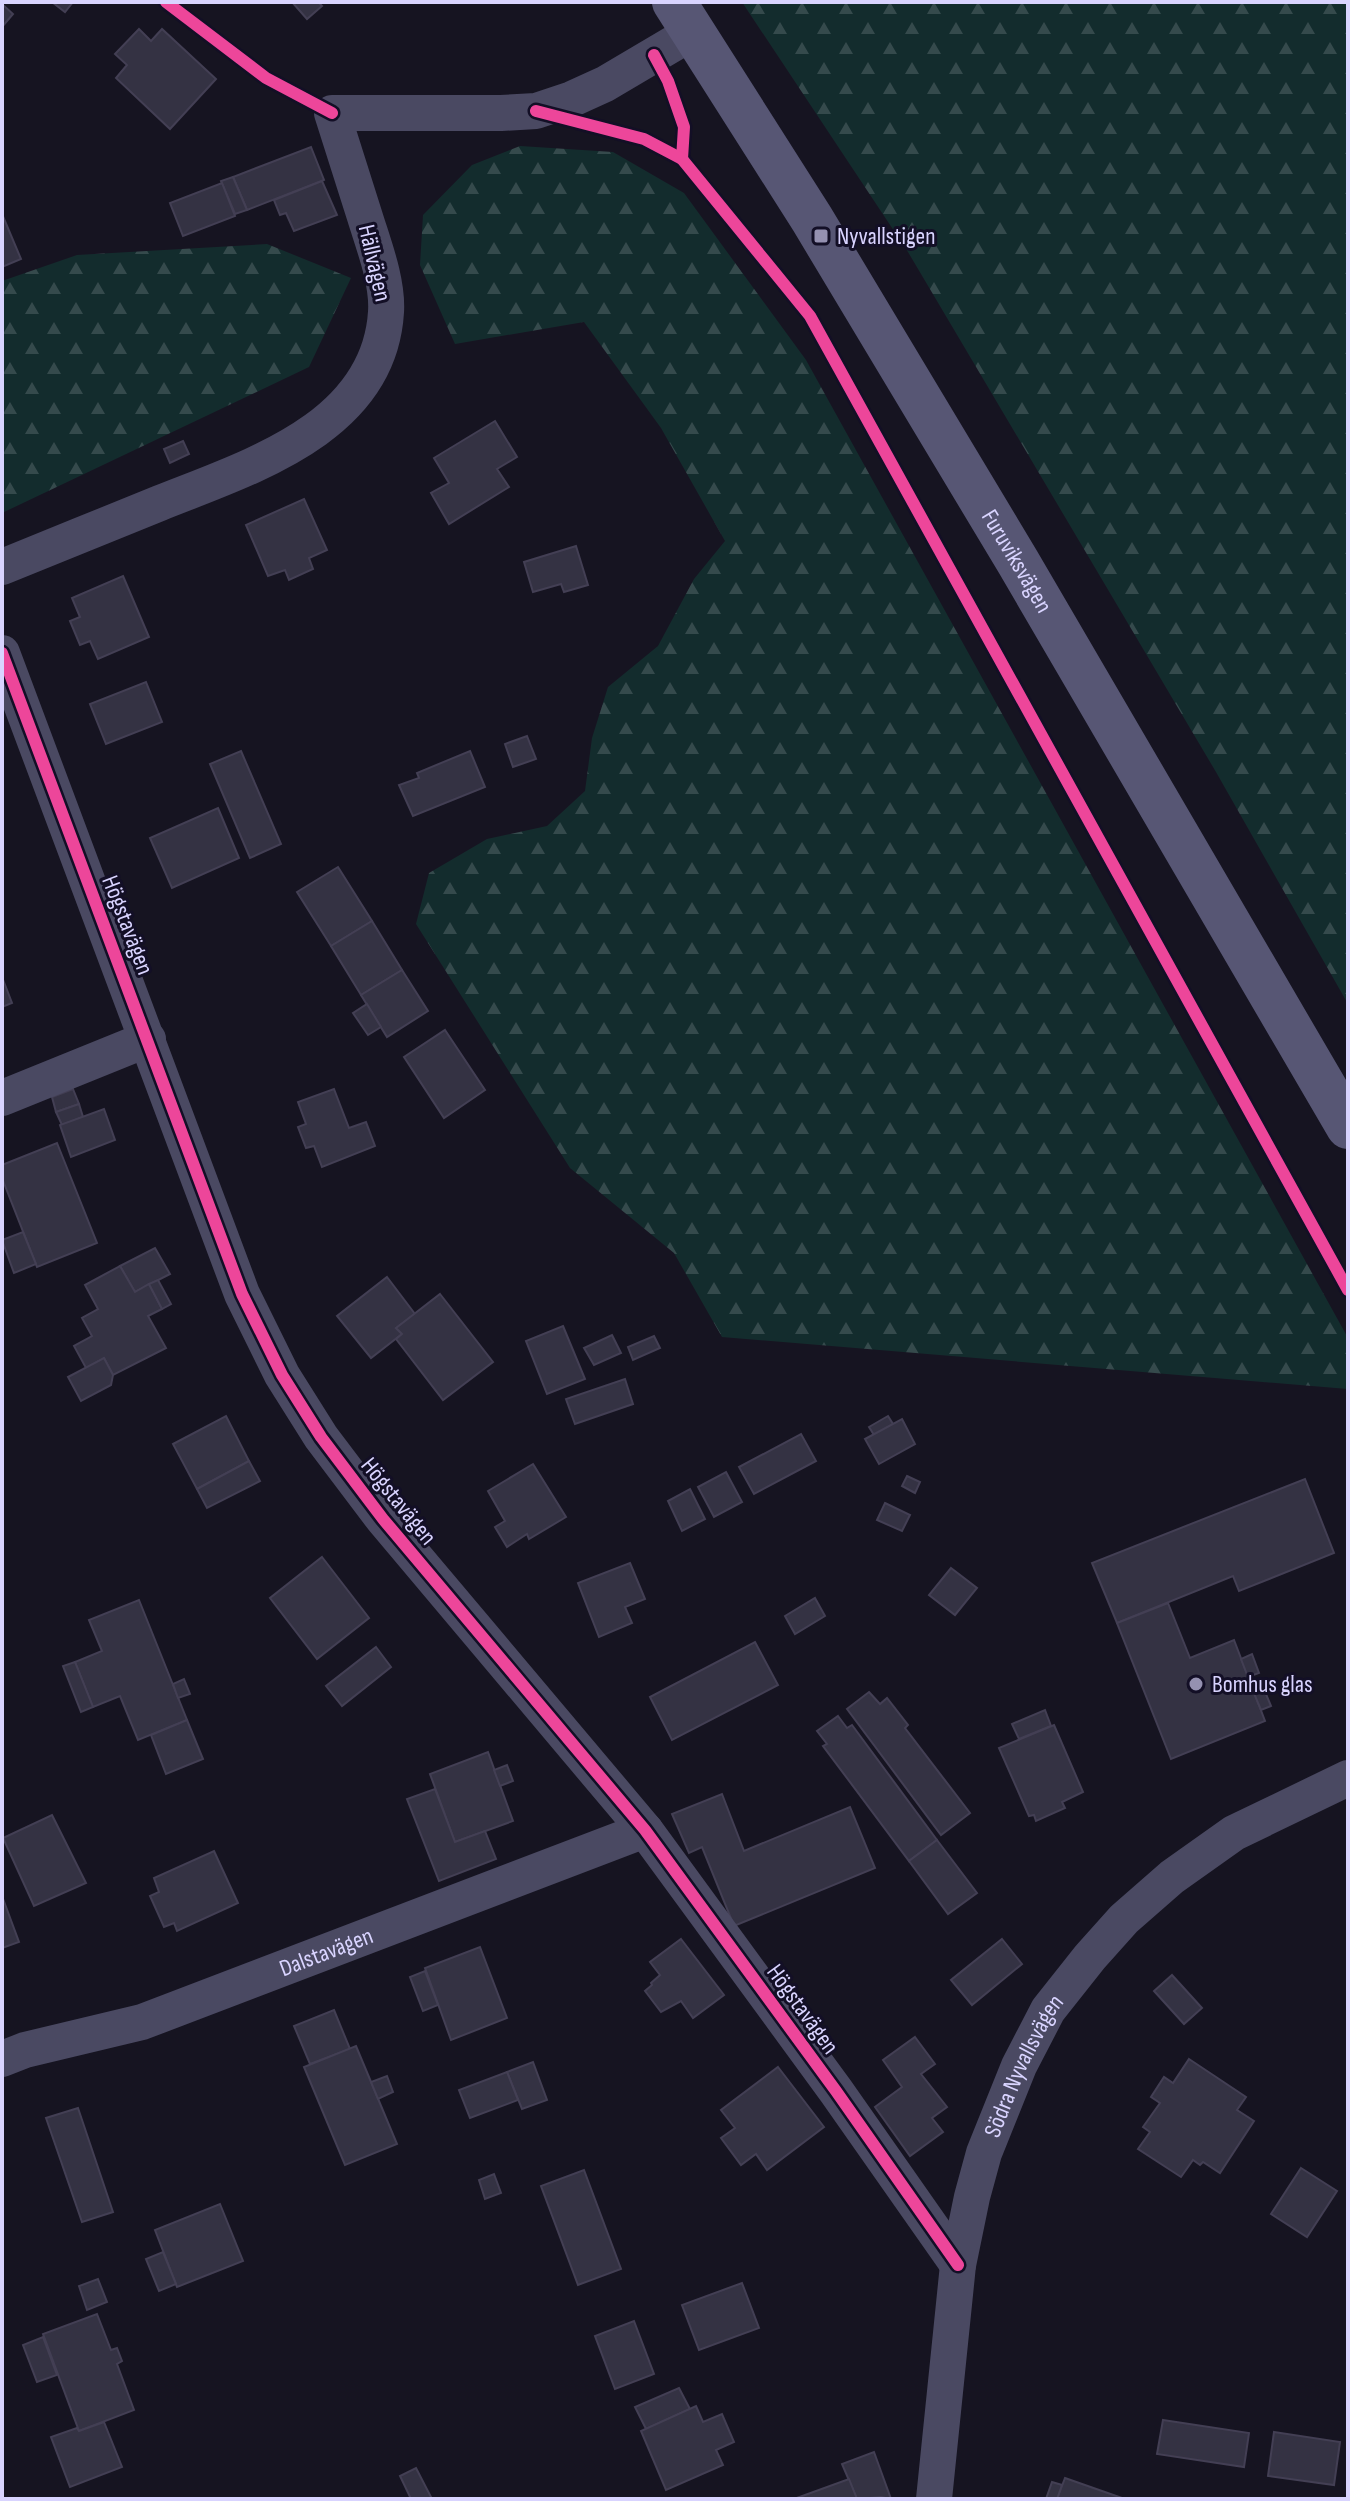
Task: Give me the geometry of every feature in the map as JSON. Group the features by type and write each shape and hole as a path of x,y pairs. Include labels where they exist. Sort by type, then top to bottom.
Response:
{"main road":[{"name":"Furuviksvägen","path":"684,17 812,219 1018,562 1348,1127"}],"street":[{"name":"Hällvägen","path":"2,567 257,464 312,434 359,390 381,342 387,310 380,262 332,113 536,111 605,84 684,17"},
{"name":"Högstavägen","path":"2,653 242,1294 282,1375 313,1425 383,1519 645,1830 836,2091 958,2265"},
{"path":"2,1098 148,1039"},
{"name":"Södra Nyvallsvägen","path":"934,2499 958,2265 984,2153 1019,2066 1048,2010 1124,1919 1172,1877 1234,1833 1348,1778"},
{"name":"Dalstavägen","path":"2,2059 25,2050 142,2022 645,1830"}],"green space":[{"path":"742,2 1348,2 1348,1004 1216,772 908,252"},
{"path":"520,146 613,152 684,193 806,360 1348,1338 1348,1389 722,1337 674,1253 570,1168 416,924 429,873 487,839 547,826 585,791 592,738 608,687 658,646 694,579 725,541 661,428 584,322 455,344 420,265 423,215 472,165"},
{"path":"267,244 351,278 309,367 2,513 2,281 77,255"}],"building":[{"path":"52,2 73,2 65,12"},
{"path":"292,2 318,2 322,6 307,19"},
{"path":"2,4 13,14 2,27"},
{"path":"139,29 151,41 162,29 216,79 170,129 116,78 127,65 115,54"},
{"path":"311,147 324,180 247,210 233,177"},
{"path":"233,177 247,210 235,214 221,181"},
{"path":"322,181 337,215 294,231 286,213 280,215 274,200"},
{"path":"222,183 235,216 183,236 170,203"},
{"path":"2,214 21,259 2,267"},
{"path":"495,421 517,457 497,469 509,487 449,524 431,493 449,483 434,458"},
{"path":"183,441 189,454 170,463 164,449"},
{"path":"304,499 327,550 309,558 313,569 289,580 285,570 268,576 246,525"},
{"path":"576,546 588,585 564,592 561,584 533,592 524,562"},
{"path":"123,576 149,637 98,659 90,641 80,645 70,621 80,617 72,598"},
{"path":"146,682 162,722 106,744 90,704"},
{"path":"527,736 536,759 513,767 505,744"},
{"path":"241,751 281,844 250,858 210,764"},
{"path":"470,751 485,787 413,816 399,785 419,778 417,773"},
{"path":"218,808 239,858 172,888 150,838"},
{"path":"338,867 372,921 331,946 297,892"},
{"path":"372,921 402,970 361,995 331,946"},
{"path":"402,970 428,1011 387,1037 361,995"},
{"path":"2,977 12,1003 2,1007"},
{"path":"367,1004 381,1027 368,1035 353,1013"},
{"path":"445,1030 485,1090 444,1118 404,1057"},
{"path":"73,1089 79,1104 56,1112 52,1097"},
{"path":"334,1089 349,1128 366,1122 375,1146 322,1167 314,1146 306,1148 298,1127 306,1124 298,1102"},
{"path":"79,1104 83,1117 62,1125 56,1112"},
{"path":"104,1109 115,1140 71,1157 60,1125"},
{"path":"57,1143 97,1243 37,1267 2,1178 2,1165"},
{"path":"23,1232 36,1264 14,1273 2,1240"},
{"path":"155,1248 170,1274 135,1292 120,1266"},
{"path":"120,1266 135,1292 149,1284 162,1309 148,1316 166,1348 113,1375 104,1358 86,1368 74,1346 92,1336 82,1318 98,1309 85,1285"},
{"path":"387,1277 415,1314 396,1328 402,1334 371,1358 337,1316"},
{"path":"158,1280 171,1304 162,1309 149,1284"},
{"path":"440,1294 493,1362 443,1400 396,1339 402,1334 396,1328"},
{"path":"563,1326 585,1379 547,1394 526,1341"},
{"path":"612,1335 621,1353 594,1365 584,1348"},
{"path":"654,1336 660,1348 633,1360 628,1347"},
{"path":"104,1358 113,1375 111,1385 81,1401 68,1377"},
{"path":"625,1379 633,1404 575,1424 566,1399"},
{"path":"226,1416 249,1461 197,1489 173,1444"},
{"path":"888,1416 893,1424 874,1435 869,1427"},
{"path":"902,1419 915,1444 879,1464 865,1439"},
{"path":"801,1434 816,1461 754,1494 739,1467"},
{"path":"249,1461 260,1481 207,1508 197,1489"},
{"path":"533,1464 566,1517 529,1539 527,1534 507,1547 495,1527 505,1521 488,1491"},
{"path":"726,1472 742,1502 714,1517 698,1487"},
{"path":"907,1476 920,1482 915,1493 902,1486"},
{"path":"1305,1479 1334,1553 1239,1591 1233,1576 1117,1623 1092,1563"},
{"path":"690,1489 705,1519 682,1531 668,1501"},
{"path":"885,1503 910,1515 902,1531 877,1520"},
{"path":"322,1557 369,1618 317,1659 270,1598"},
{"path":"630,1563 645,1599 625,1607 632,1623 599,1637 578,1583"},
{"path":"951,1568 977,1588 955,1615 929,1595"},
{"path":"815,1598 825,1616 795,1634 785,1616"},
{"path":"139,1600 187,1720 138,1740 120,1696 93,1707 75,1662 102,1651 89,1620"},
{"name":"Bomhus glas","path":"1168,1603 1190,1658 1234,1640 1265,1721 1171,1759 1117,1623"},
{"path":"755,1642 778,1685 672,1740 650,1697"},
{"path":"376,1647 391,1667 342,1706 326,1686"},
{"path":"1252,1654 1259,1673 1248,1677 1241,1659"},
{"path":"75,1662 93,1707 81,1712 63,1666"},
{"path":"184,1679 190,1694 178,1698 173,1684"},
{"path":"1263,1687 1271,1706 1261,1710 1253,1691"},
{"path":"869,1692 880,1704 887,1698 908,1725 905,1728 970,1813 941,1835 847,1709"},
{"path":"1045,1710 1051,1726 1019,1739 1012,1724"},
{"path":"838,1716 847,1728 852,1725 937,1840 909,1861 823,1746 827,1744 817,1731"},
{"path":"187,1720 203,1759 166,1774 151,1735"},
{"path":"1054,1725 1083,1792 1062,1802 1065,1808 1036,1821 1034,1815 1029,1816 999,1748"},
{"path":"488,1752 513,1821 455,1842 430,1774"},
{"path":"507,1765 513,1781 500,1786 494,1770"},
{"path":"435,1789 455,1842 485,1831 496,1859 439,1881 407,1799"},
{"path":"722,1794 744,1851 850,1807 875,1868 734,1926 702,1847 689,1853 672,1814"},
{"path":"52,1815 86,1883 34,1906 3,1838"},
{"path":"937,1840 977,1893 948,1914 909,1861"},
{"path":"214,1851 238,1903 177,1931 174,1923 164,1927 150,1896 159,1892 154,1878"},
{"path":"2,1896 19,1942 2,1948"},
{"path":"681,1939 724,1995 693,2018 681,2001 661,2012 645,1991 660,1975 650,1962"},
{"path":"1002,1939 1022,1964 972,2005 951,1980"},
{"path":"480,1947 507,2018 451,2040 425,1968"},
{"path":"425,1971 438,2005 423,2011 410,1977"},
{"path":"1172,1975 1202,2008 1184,2024 1154,1991"},
{"path":"334,2010 350,2049 310,2064 294,2026"},
{"path":"915,2037 935,2064 921,2074 947,2107 932,2118 943,2132 910,2156 875,2107 902,2087 883,2060"},
{"path":"356,2046 397,2144 345,2165 304,2067"},
{"path":"1189,2059 1246,2097 1237,2110 1254,2121 1220,2173 1203,2162 1200,2165 1193,2160 1181,2177 1138,2149 1150,2132 1143,2127 1160,2103 1151,2097 1164,2077 1173,2083"},
{"path":"533,2062 547,2100 522,2109 507,2072"},
{"path":"778,2067 824,2127 767,2170 756,2154 741,2165 721,2138 735,2128 721,2110"},
{"path":"507,2072 518,2100 470,2118 459,2090"},
{"path":"387,2076 393,2092 378,2099 371,2082"},
{"path":"78,2108 113,2212 82,2222 46,2118"},
{"path":"1301,2168 1337,2191 1307,2237 1271,2214"},
{"path":"584,2170 621,2269 578,2285 541,2186"},
{"path":"494,2174 501,2193 485,2199 479,2180"},
{"path":"220,2204 243,2261 177,2287 155,2230"},
{"path":"163,2252 176,2284 159,2291 146,2259"},
{"path":"98,2279 107,2302 87,2310 79,2286"},
{"path":"742,2283 759,2328 699,2350 682,2305"},
{"path":"97,2314 111,2350 117,2348 122,2361 117,2364 134,2410 79,2431 43,2334"},
{"path":"634,2321 654,2374 615,2389 595,2336"},
{"path":"43,2337 57,2375 37,2382 23,2345"},
{"path":"679,2388 690,2409 646,2429 635,2407"},
{"path":"696,2406 703,2422 722,2414 734,2442 716,2450 723,2465 666,2490 641,2431"},
{"path":"1163,2420 1249,2433 1244,2467 1157,2454"},
{"path":"104,2422 122,2467 70,2487 51,2437"},
{"path":"1274,2432 1340,2442 1334,2485 1268,2476"},
{"path":"874,2452 891,2499 857,2499 842,2464"},
{"path":"416,2468 432,2499 411,2499 400,2476"},
{"path":"1065,2478 1122,2498 1122,2499 1057,2499"},
{"path":"849,2479 857,2499 794,2499"},
{"path":"1052,2482 1062,2485 1057,2499 1046,2499"}],"cycle path":[{"path":"166,2 266,78 332,113"},
{"path":"654,55 668,81 684,127 682,159"},
{"path":"536,111 644,139 682,159 810,316 1348,1290"},
{"path":"2,653 242,1294 282,1375 321,1437 383,1519 645,1830 836,2091 958,2265"}],"place":[{"name":"Nyvallstigen","path":"821,236"},
{"name":"Bomhus glas","path":"1196,1684"}]}
